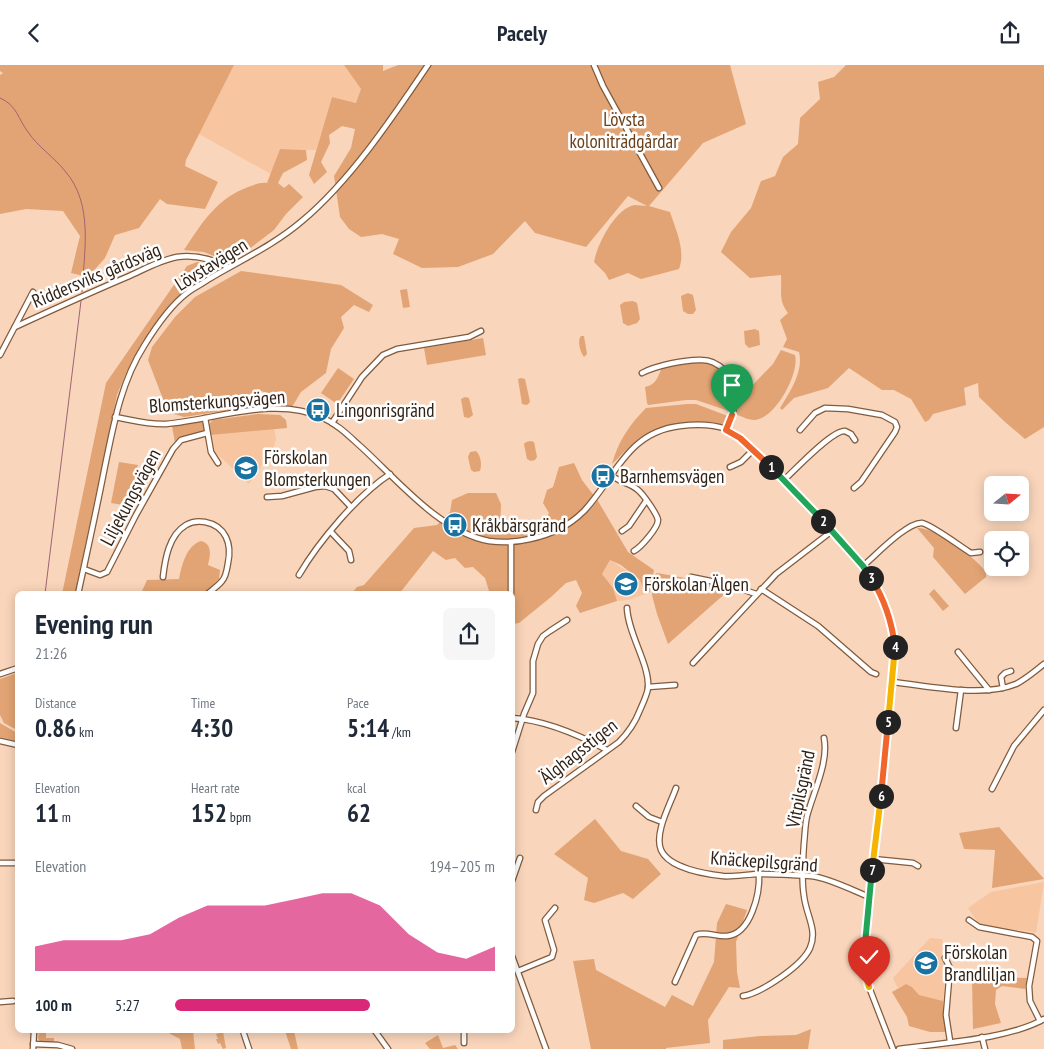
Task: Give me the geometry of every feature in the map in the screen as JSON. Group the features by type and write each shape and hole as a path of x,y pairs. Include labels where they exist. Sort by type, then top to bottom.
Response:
{"street":[{"name":"Lövstavägen","path":"79,591 116,417 127,377 144,345 166,315 187,293 228,267 276,241 303,221 356,165 428,65"},
{"path":"594,65 603,86 659,188"},
{"name":"Riddersviks gårdsväg","path":"15,327 176,257 197,256 228,267"},
{"name":"Riddersviks gårdsväg","path":"15,327 34,293"},
{"path":"0,355 15,327"},
{"path":"332,423 362,377 383,355 397,349 469,337 481,331"},
{"path":"642,373 653,367 703,360 721,367 728,374 736,392 732,415 726,430"},
{"name":"Blomsterkungsvägen","path":"116,417 160,424 249,410 278,408 321,417 341,429 440,519 478,538 490,541 511,542 536,538 550,533 572,520 592,501 610,474 630,451 656,432 678,426 715,426 740,438 784,480 863,566 877,587 890,618 895,647 893,682 864,952 869,987 893,1049"},
{"path":"800,429 816,413 825,408 848,409 882,415 896,423 895,432 861,482 854,489"},
{"path":"205,418 211,452 218,463"},
{"path":"784,480 838,432 848,432 855,440"},
{"name":"Liljekungsvägen","path":"84,569 100,575 107,572 173,449 181,440 207,433"},
{"path":"730,467 741,462 753,450"},
{"path":"299,575 331,531 352,507 367,491 390,473"},
{"path":"610,474 640,491 655,513 658,521 642,546 634,551"},
{"path":"267,497 282,496 325,486 334,489 352,507"},
{"path":"622,531 629,526 646,501"},
{"path":"163,577 165,559 176,536 182,529 187,524 194,522 210,523 223,531 229,546 226,571 222,581 210,591"},
{"path":"863,566 905,529 918,523 928,525 972,553 980,552"},
{"path":"331,531 349,551 351,560"},
{"path":"693,663 761,589 832,531"},
{"path":"511,542 511,591"},
{"path":"691,577 730,585 756,594"},
{"path":"761,589 818,626 871,672 876,674"},
{"path":"627,609 628,619 648,687 675,685"},
{"path":"515,743 533,693 533,661 538,644 543,636 567,620"},
{"path":"958,652 989,691"},
{"path":"893,682 961,690 989,691 1022,681 1044,664"},
{"path":"0,674 15,669"},
{"path":"1003,688 1001,677 1011,671"},
{"name":"Älghagsstigen","path":"536,810 538,802 544,796 619,742 631,729 648,687"},
{"path":"956,728 961,690"},
{"path":"992,789 1014,746 1044,710"},
{"path":"515,718 576,735 607,750"},
{"name":"Vitpilsgränd","path":"743,996 752,994 790,970 803,959 809,950 813,929 803,896 805,830 825,752 824,739"},
{"path":"0,741 15,744"},
{"name":"Knäckepilsgränd","path":"676,788 662,822 660,834 660,849 672,862 698,871 723,876 759,874 824,879 869,897"},
{"path":"636,806 648,817 662,822"},
{"path":"515,872 520,858"},
{"path":"873,859 913,863 918,866"},
{"path":"0,863 15,863"},
{"path":"675,982 696,935 701,933 712,936 732,935 738,932 745,924 754,909 760,885 759,874"},
{"path":"518,971 552,957 554,950 545,919 555,908"},
{"path":"899,1049 982,1037 1016,1030 1042,1020 1030,1001 1032,964 1037,941 1032,937 979,927 969,921"},
{"path":"945,958 950,968 946,1015 950,1041"},
{"path":"515,964 546,1049"},
{"path":"0,1003 13,1001"},
{"path":"35,1033 35,1046 58,1045 72,1049"},
{"path":"244,1033 249,1049"},
{"path":"376,1033 388,1049"},
{"path":"464,1033 464,1043"},
{"path":"982,1037 985,1049"}],"shaded area":[{"path":"234,65 344,65 361,89 357,103 332,97 316,150 280,149 271,174 199,134"},
{"name":"Förskolan Blomsterkungen","path":"274,428 276,439 273,449 249,484 214,451 211,432"},
{"name":"Förskolan Älgen","path":"610,560 640,580 645,594 628,600 617,601 613,588 602,574"},
{"path":"1044,882 1036,933 979,924 968,908 991,892"},
{"name":"Förskolan Brandliljan","path":"930,938 942,939 946,973 943,1001 919,995 912,987 906,984 898,988 893,978"}],"green space":[{"path":"0,65 234,65 186,160 185,166 218,182 205,209 167,204 160,199 139,228 115,235 105,258 88,277 71,273 80,236 63,211 26,209 0,214 0,75 3,73 0,71"},
{"name":"Lövsta koloniträdgårdar","path":"344,65 383,65 383,71 398,65 730,65 746,124 703,143 649,206 670,212 681,248 679,269 641,279 628,273 609,280 594,262 603,237 614,220 628,208 635,205 647,206 628,196 586,247 535,233 525,221 493,254 458,267 422,268 393,254 399,239 382,234 361,237 349,229 340,217 334,176 351,148 355,129 342,126 329,135 330,143 321,162 327,172 314,184 309,175 332,97 356,103 361,89"},
{"path":"846,65 1044,65 1044,427 1025,439 979,397 978,383 964,388 966,405 933,414 925,422 911,399 894,390 882,390 849,368 828,388 794,398 782,410 780,408 795,381 800,367 799,352 783,347 787,339 780,320 788,313 781,295 781,275 750,278 721,252 731,232 751,208 761,181 775,176 783,157 798,144 800,118 820,99 818,82 834,77"},
{"path":"280,149 306,150 307,160 283,173 278,183 284,188 289,184 303,197 286,214 274,230 240,256 228,262 204,252 184,250 197,230 218,205 248,187 259,183 267,183"},
{"path":"197,262 222,267 195,283 170,307 149,334 131,364 117,395 76,591 63,591 106,383 187,266"},
{"path":"241,271 341,285 373,305 369,312 354,305 341,317 344,328 331,349 326,373 301,392 292,407 275,405 269,393 260,391 242,408 184,417 168,412 148,360 152,347 175,317 195,297"},
{"path":"407,289 410,307 403,308 400,290"},
{"path":"688,293 693,295 696,310 693,314 683,311 681,296"},
{"path":"633,301 637,303 640,319 637,323 628,326 623,323 620,305 624,302"},
{"path":"755,329 759,331 760,345 749,348 745,344 744,331"},
{"path":"581,336 584,336 587,354 584,357 579,340"},
{"path":"483,338 486,355 427,365 424,348"},
{"path":"781,350 795,355 796,363 790,383 778,404 762,418 754,420 735,414 739,396 741,397 773,364"},
{"path":"698,362 716,367 726,378 730,393 729,411 696,400 648,405 645,387 654,383 662,368"},
{"path":"338,368 354,379 337,404 321,393"},
{"path":"518,379 525,379 530,402 527,405 522,404"},
{"path":"469,398 473,415 469,418 464,417 461,399"},
{"path":"696,404 728,416 725,424 722,426 684,423 656,430 637,440 612,464 617,448 625,434 646,408"},
{"path":"258,414 280,415 286,420 287,428 210,435 209,424 213,420"},
{"path":"200,421 204,424 204,432 175,443 172,426"},
{"path":"531,441 534,442 537,457 531,461 527,459 524,444"},
{"path":"476,451 480,458 481,466 480,471 474,472 471,470 468,457 470,452"},
{"path":"119,462 138,465 129,506 111,503"},
{"path":"574,463 582,480 598,501 628,552 654,570 650,592 645,594 640,580 621,565 610,560 602,574 613,588 617,601 580,613 576,606 582,593 576,580 566,583 519,623 515,624 515,591 489,591 485,578 473,567 465,568 455,558 446,560 433,551 401,591 354,591 357,587 364,585 414,528 437,525 450,512 452,500 468,493 496,493 501,504 500,530 529,529 541,526 549,513 543,503 547,490 553,487 559,467"},
{"path":"917,528 934,532 964,551 981,566 986,577 965,594 933,557 934,548"},
{"path":"201,541 207,545 210,554 208,565 220,570 219,579 207,591 142,591 147,580 179,579 183,562 188,552 196,543"},
{"path":"657,573 685,578 689,584 699,581 728,591 668,644 652,595 654,575"},
{"path":"934,589 949,606 943,611 929,594"},
{"path":"15,674 15,729 4,723 0,715 0,679"},
{"path":"0,723 15,732 15,741 0,737"},
{"path":"595,819 621,851 648,859 661,874 633,899 623,893 594,903 584,900 588,878 554,854"},
{"path":"999,827 1044,879 992,888 995,850 964,849 959,833"},
{"path":"726,904 747,910 736,942 737,972 740,988 729,987 708,1020 710,1043 666,1049 591,1049 573,961 594,959 596,970 665,1007 672,995 693,1006 714,962 717,923"},
{"path":"989,977 1027,978 1025,989 1002,986 996,990 995,1004 1001,1023 973,1029 972,979"},
{"path":"906,984 912,987 919,995 943,1001 946,1032 930,1032 909,1026 907,1017 892,992"},
{"path":"811,1029 808,1049 723,1049 723,1040 796,1035"},
{"path":"39,1033 46,1033 46,1038 54,1038 54,1042 40,1041 38,1039"},
{"path":"169,1033 193,1033 195,1049 182,1049 180,1039"},
{"path":"223,1033 226,1048 223,1049 220,1043 218,1044 216,1034"},
{"path":"286,1033 294,1033 298,1049 291,1049"},
{"path":"438,1035 443,1048 455,1045 458,1049 430,1049 425,1043"}],"waterway":[{"path":"0,98 14,108 32,137 65,171 74,184 80,198 84,213 85,229 82,292"},
{"path":"45,591 81,301"}],"place":[{"name":"Lingonrisgränd","path":"318,410"},
{"name":"Förskolan Blomsterkungen","path":"246,468"},
{"name":"Barnhemsvägen","path":"603,476"},
{"name":"Kråkbärsgränd","path":"455,525"},
{"name":"Förskolan Älgen","path":"626,584"},
{"name":"Förskolan Brandliljan","path":"926,963"}],"route":[{"path":"732,415 726,430 740,438 798,494 863,566 877,587 893,630 895,647 893,682 866,921 864,952 869,987"}]}
